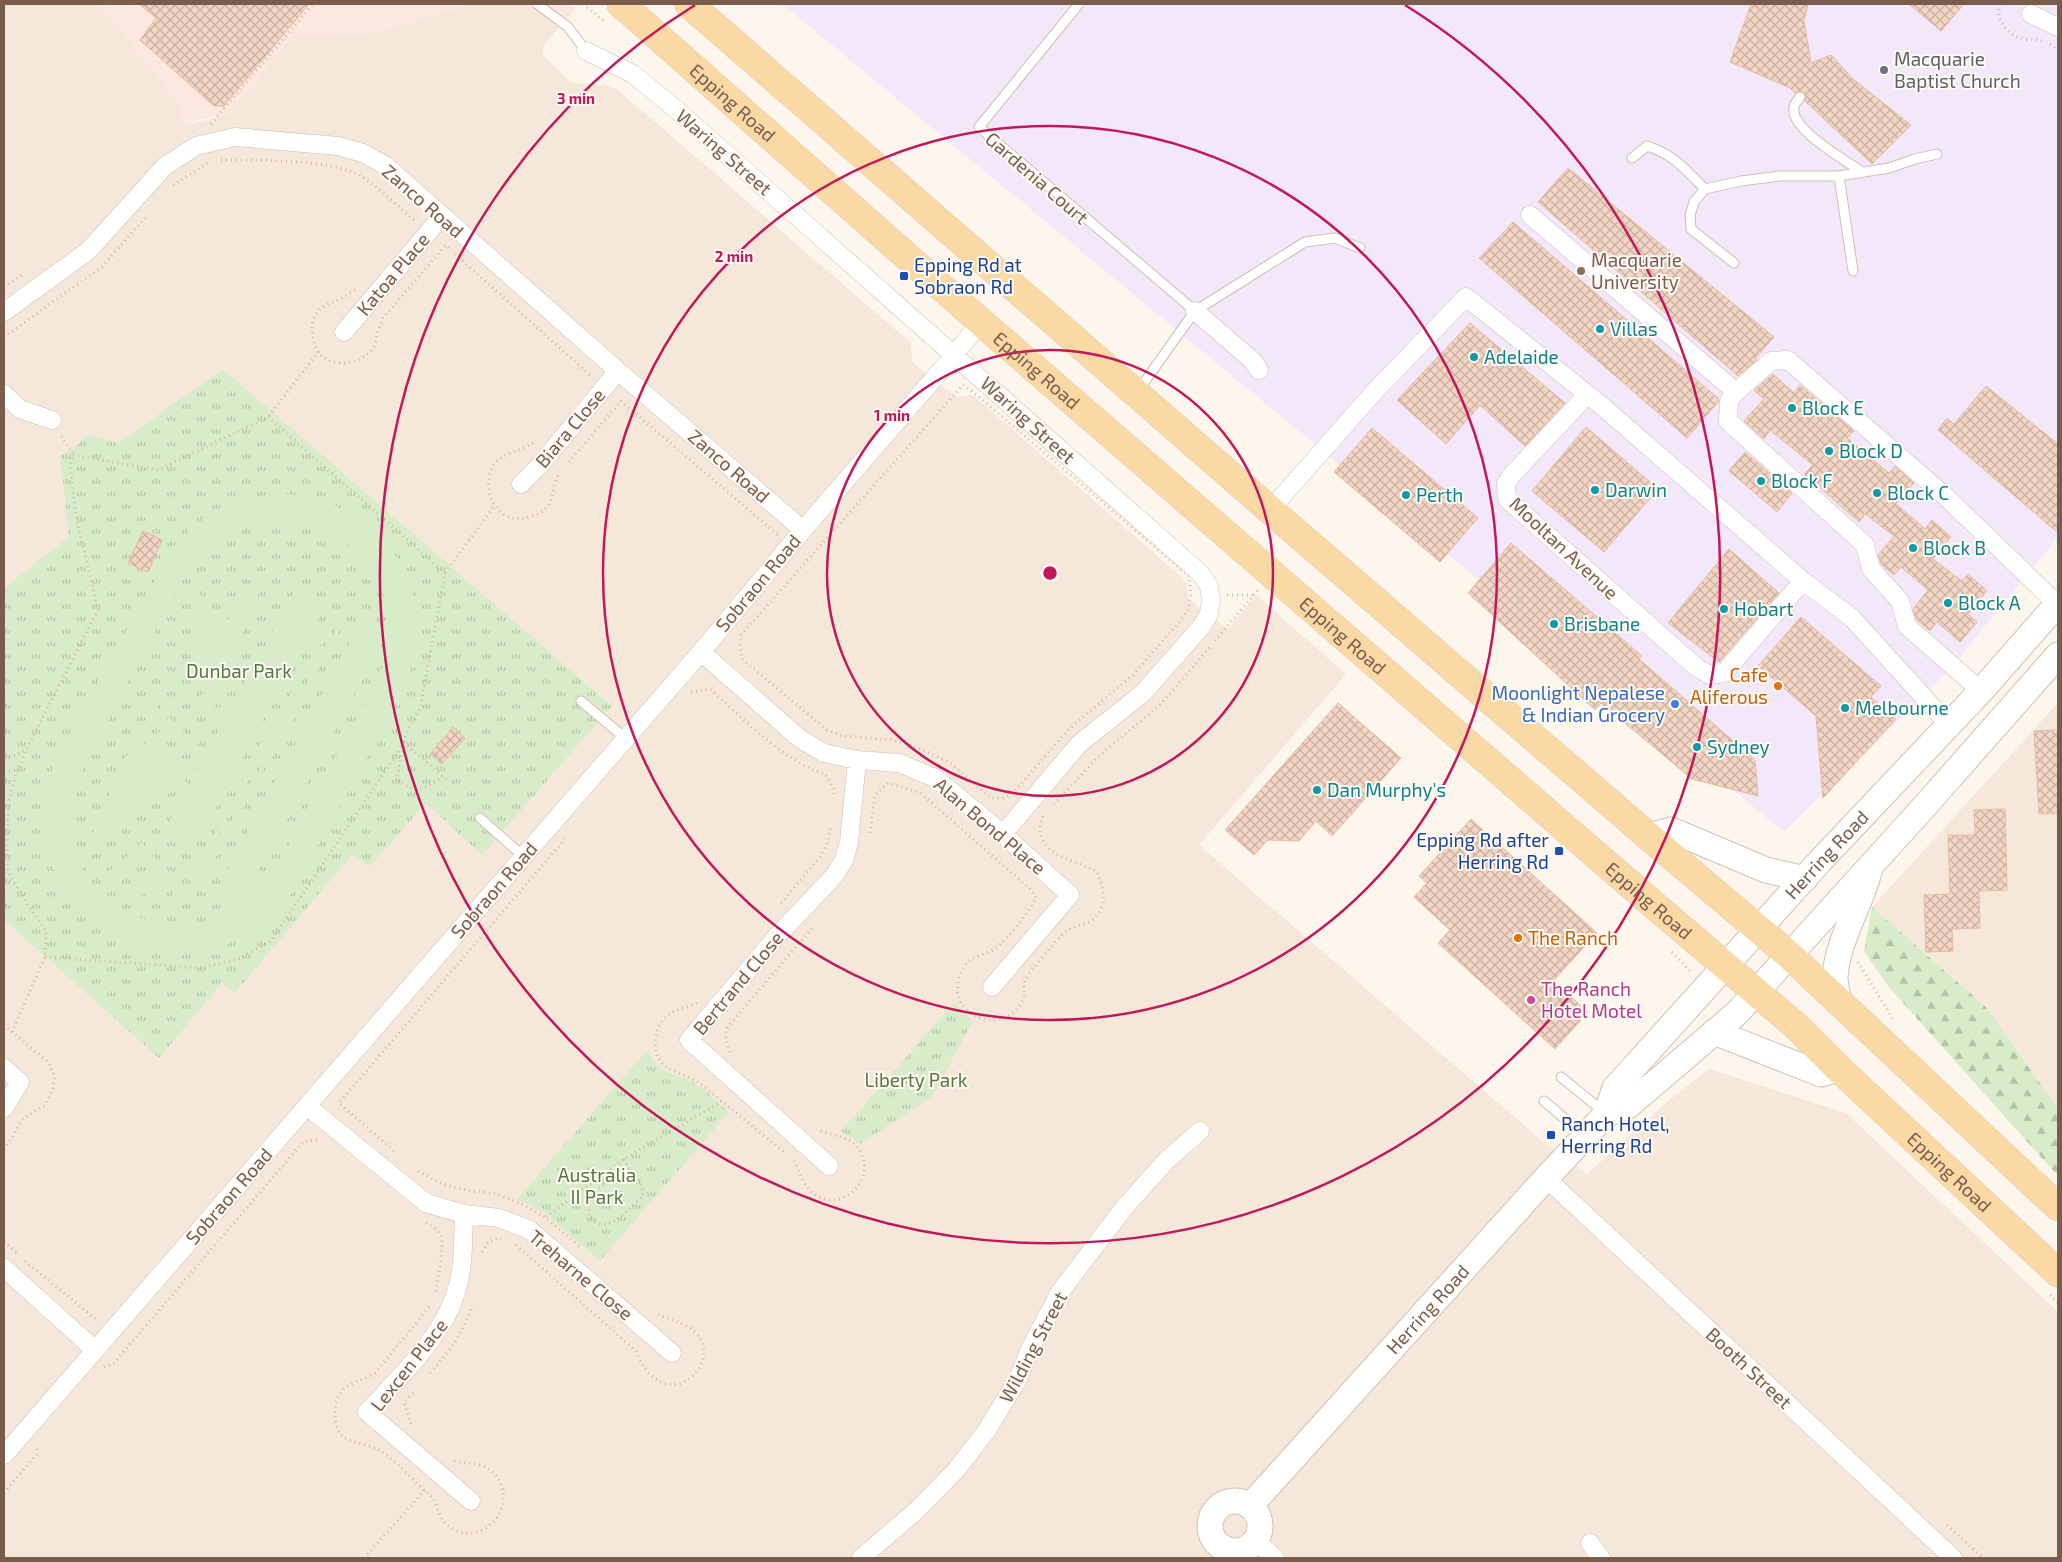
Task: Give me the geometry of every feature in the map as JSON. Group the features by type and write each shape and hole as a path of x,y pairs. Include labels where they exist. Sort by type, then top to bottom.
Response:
{"main road":[{"name":"Epping Road","path":"621,4 981,322 1655,906 1796,1024 1839,1070 2052,1282"},
{"path":"689,4 1270,510 1789,955 2058,1207"},
{"name":"Herring Road","path":"1250,1506 1606,1114 1615,1088 1804,879 1981,691 2058,603"},
{"name":"Herring Road","path":"1606,1114 1628,1106 1737,1013 2058,655"},
{"path":"1648,836 1670,830 1766,870 1804,879"},
{"path":"1839,1000 1835,978 1839,953 1864,891 1872,864"},
{"path":"1714,1032 1821,1074 1839,1070"},
{"path":"1242,1502 1250,1506 1255,1511 1261,1526 1256,1541 1244,1550 1214,1552 1214,1540 1211,1532 1213,1516 1225,1504 1242,1502"}],"street":[{"path":"2031,14 2058,27"},
{"name":"Waring Street","path":"586,51 633,74 678,111 1201,574 1209,586 1211,600 1209,614 1201,628 1143,692 1079,744 1003,834"},
{"name":"Zanco Road","path":"4,312 88,251 165,166 196,146 235,138 338,146 363,153 386,166 618,371 802,530"},
{"path":"1530,215 1736,392"},
{"name":"Katoa Place","path":"344,332 442,216"},
{"path":"1270,510 1375,391 1466,297 1587,396 1602,406 1804,581 1852,618 1949,725"},
{"path":"1195,311 1253,361 1259,370"},
{"name":"Sobraon Road","path":"4,1455 624,738 701,652 802,530 981,322"},
{"path":"1981,691 1908,626 1900,601 1871,569 1865,545 1728,421 1729,401 1736,392 1771,361 1788,360 1944,495 2058,603"},
{"name":"Biara Close","path":"521,484 540,465 618,371"},
{"path":"4,394 20,409 52,420"},
{"name":"Mooltan Avenue","path":"1587,396 1510,477 1506,484 1507,499 1696,667 1710,676 1724,673 1804,581"},
{"name":"Alan Bond Place","path":"701,652 799,738 824,753 857,760 899,762 935,778 1003,834 1070,895 992,987"},
{"name":"Bertrand Close","path":"829,1166 689,1040 777,936 834,876 844,860 849,842 857,760"},
{"path":"4,1068 20,1082 4,1108"},
{"name":"Treharne Close","path":"307,1106 426,1203 464,1214 499,1218 530,1230 672,1353"},
{"name":"Wilding Street","path":"861,1558 917,1510 957,1469 988,1430 1018,1379 1030,1349 1060,1292 1123,1209 1166,1160 1200,1131"},
{"name":"Booth Street","path":"1546,1178 1953,1558"},
{"name":"Lexcen Place","path":"464,1214 461,1267 455,1296 444,1324 368,1412 471,1501"},
{"path":"4,1268 95,1350"},
{"path":"1256,1541 1275,1558"},
{"path":"1590,1543 1601,1558"}],"lane":[{"path":"537,4 568,27 586,51"},
{"name":"Gardenia Court","path":"1079,4 979,127 1195,311"},
{"path":"1800,97 1794,107 1794,115 1798,123 1820,142 1862,172"},
{"path":"1632,158 1647,146 1657,149 1673,157 1705,188"},
{"path":"1734,263 1692,229 1690,215 1694,202 1705,188 1780,176 1839,176 1889,168 1937,154"},
{"path":"1839,176 1853,271"},
{"path":"1136,393 1195,311 1305,242 1335,238 1360,248"},
{"path":"581,701 624,738"},
{"path":"480,818 523,856"},
{"path":"1561,1077 1606,1114"},
{"path":"1544,1101 1585,1136"}],"path":[{"path":"211,124 313,4"},
{"path":"583,4 590,8"},
{"path":"2000,4 1998,10 2002,25 2011,33 2020,38 2048,42 2058,50"},
{"path":"168,192 174,184 212,160 258,160 334,166 360,175 414,220 408,227"},
{"path":"4,337 102,267 148,214"},
{"path":"361,283 343,298 328,303 316,313 312,328 314,343 322,356 335,362 352,363 364,357 375,346 384,318 446,245 590,375 584,383"},
{"path":"73,455 158,470 268,417 319,351"},
{"path":"963,385 1189,576 1191,595 1188,610 1183,617 1133,676 1069,729 1013,793 1004,798 991,798 949,762 916,747 893,740 843,736 826,730 742,659 740,646 741,635 963,385"},
{"path":"539,436 532,444 503,456 493,466 490,481 491,494 501,514 511,519 524,519 537,515 546,508 552,499 558,474 621,401 778,536"},
{"path":"268,417 445,573"},
{"path":"8,872 7,830 10,801 17,770 98,610 76,516 70,466 73,455 52,420"},
{"path":"404,743 445,778 422,790 407,788 397,779 404,743 406,733 420,709 445,573 495,505"},
{"path":"1224,595 1254,595"},
{"path":"685,699 691,692 710,689 790,758 813,771 825,774 834,789 834,802"},
{"path":"45,957 200,968 238,959 272,941 404,743"},
{"path":"4,756 15,756 27,748"},
{"path":"4,771 17,770"},
{"path":"869,835 875,795 888,783 919,792 1031,890 1036,898 1032,906 996,948 970,961 958,980 958,995 965,1008 978,1019 994,1021 1007,1017 1018,1009 1024,998 1024,980 1066,931 1085,925 1093,920 1100,910 1103,890 1096,871 1065,860 1044,844 1040,837"},
{"path":"777,908 820,857 832,822"},
{"path":"399,1156 339,1103 570,834"},
{"path":"4,869 8,872 46,930 45,957 12,1032 4,1025"},
{"path":"737,1059 731,1052 726,1040 726,1029 820,919"},
{"path":"1685,967 1691,973"},
{"path":"703,996 697,1003 669,1014 661,1022 655,1044 657,1055 662,1064 675,1072 696,1080 794,1161 804,1182 821,1198 833,1201 847,1197 861,1183 864,1172 858,1149 844,1138 818,1130 811,1124"},
{"path":"546,1217 624,1159 722,1101"},
{"path":"100,1369 114,1363 304,1141 318,1138 326,1145"},
{"path":"624,1159 629,1170 637,1175 643,1185 643,1196 613,1222 604,1225 595,1222 589,1217 589,1206 594,1193 619,1172 629,1170"},
{"path":"414,1169 436,1182 461,1189 501,1196 533,1208 581,1248"},
{"path":"421,1220 435,1228 441,1236 442,1247 436,1293 433,1299"},
{"path":"481,1258 482,1249 488,1242 498,1238 506,1241"},
{"path":"4,1242 97,1320"},
{"path":"514,1243 636,1351 646,1372 668,1384 681,1384 692,1379 700,1370 703,1359 703,1344 697,1333 684,1324 655,1314"},
{"path":"2052,1282 2058,1303"},
{"path":"424,1380 461,1335 474,1299"},
{"path":"431,1305 375,1373 365,1380 352,1383 343,1390 336,1400 336,1425 342,1435 350,1442 382,1452 425,1490 433,1498 441,1519 451,1529 466,1533 483,1531 493,1524 501,1512 503,1493 496,1475 483,1466 454,1462 446,1455"},
{"path":"417,1387 404,1402 409,1423 417,1429"},
{"path":"4,1493 37,1454 37,1439"},
{"path":"364,1558 425,1490"}],"shaded area":[{"path":"4,4 100,4 178,101 185,125 227,115 293,36 374,33 470,4 525,4 559,28 544,45 543,55 564,76 574,83 606,85 618,90 911,343 912,362 956,397 973,395 1179,575 1186,583 1188,599 1228,629 1256,595 1346,674 1199,845 1540,1139 1587,1174 1667,1102 1709,1069 1846,1113 2058,1312 2058,1558 4,1558"},
{"path":"100,4 470,4 374,33 294,36 227,115 201,119 185,125 178,101"},
{"path":"525,4 569,4 576,9 559,28"},
{"name":"Macquarie University","path":"782,4 2058,4 2058,537 1945,675 1784,832"},
{"path":"2058,703 2058,1109 1987,1008 1872,907"}],"green space":[{"name":"Dunbar Park","path":"223,369 612,706 482,855 426,803 370,866 352,855 235,993 222,983 159,1058 4,920 4,588 69,537 60,455 75,448 87,434 118,443"},
{"path":"282,494 319,500 351,513 377,532 396,556 410,585 416,616 414,651 405,687 293,891 268,919 237,940 199,952 162,952 127,943 96,924 71,898 52,866 43,830 45,791 49,776 59,752 173,547 209,515 235,502 265,495","holes":["277,520 301,523 323,530 342,540 359,554 373,571 383,591 388,613 389,638 386,657 379,675 282,858 271,877 257,893 240,907 221,917 200,923 179,925 158,923 137,916 118,906 101,892 83,867 73,839 72,809 77,779 185,575 194,563 213,544 249,526"]},
{"path":"255,575 265,580 248,614 228,693 179,669 197,651 192,650 196,592 194,589 200,588 199,592 219,628 238,609"},
{"path":"296,588 326,605 193,849 163,833"},
{"path":"329,622 333,624 286,710 291,713 338,626 341,628 294,714 296,715 272,758 270,758 210,868 213,870 203,887 187,878 196,861 199,862 259,752 257,750 281,707 283,708","holes":["263,754 267,756 206,867 202,864"]},
{"path":"361,622 386,636 240,906 215,892"},
{"path":"203,691 216,707 221,707 220,710 196,703"},
{"path":"129,697 133,700 161,700 155,719 132,702 128,703"},
{"path":"169,717 193,741 198,741 198,745 157,736"},
{"path":"134,738 164,757 187,783 92,841 91,846 89,846 86,841 90,839"},
{"path":"142,842 158,863 177,882 137,897 134,902 131,900 131,897 135,896 158,864 115,871 112,875 108,871 114,869"},
{"path":"178,883 194,896 167,912 167,915 164,916 162,913 166,911"},
{"path":"1872,907 1987,1008 2058,1109 2058,1176 1888,986 1864,951"},
{"name":"Liberty Park","path":"954,1003 973,1021 932,1097 860,1144 841,1131"},
{"name":"Australia II Park","path":"648,1049 652,1058 662,1069 696,1084 729,1112 600,1261 545,1213 517,1199"}],"building":[{"path":"139,4 309,4 224,106 214,106 140,40 156,18"},
{"path":"1751,4 1808,4 1804,21 1811,63 1831,55 1853,79 1911,125 1872,164 1805,101 1804,92 1795,93 1790,88 1730,62"},
{"path":"1909,4 1964,4 1941,31"},
{"name":"Villas","path":"1568,168 1774,337 1755,359 1757,360 1738,376 1538,202"},
{"name":"Villas","path":"1513,222 1719,399 1687,438 1479,258"},
{"name":"Adelaide","path":"1470,323 1565,403 1525,446 1480,405 1446,444 1397,400"},
{"path":"1773,374 1794,393 1800,385 1854,431 1847,438 1889,473 1895,466 1914,483 1896,504 1925,529 1932,520 1951,537 1933,559 1962,581 1968,574 1987,591 1968,614 1977,622 1960,642 1937,622 1930,631 1916,619 1913,609 1928,590 1901,567 1894,575 1881,564 1878,555 1894,536 1865,514 1859,522 1804,474 1813,465 1770,430 1764,439 1744,421 1764,399 1754,390"},
{"path":"1986,386 2058,444 2058,533 1938,430 1947,418 1954,424"},
{"name":"Darwin","path":"1586,427 1658,489 1604,552 1532,491"},
{"name":"Perth","path":"1372,428 1478,518 1440,562 1334,472"},
{"name":"Block F","path":"1745,452 1792,493 1777,512 1729,471"},
{"path":"143,531 162,540 148,572 128,563"},
{"path":"1511,543 1642,656 1639,659 1755,760 1758,796 1692,779 1601,703 1595,710 1468,593"},
{"name":"Hobart","path":"1729,549 1779,593 1719,662 1668,623"},
{"name":"Melbourne","path":"1801,617 1881,686 1871,697 1896,719 1823,798 1816,716 1758,666"},
{"name":"Dan Murphy's","path":"1338,703 1401,758 1332,836 1316,821 1299,841 1268,840 1254,855 1225,830"},
{"path":"453,727 465,738 442,764 430,754"},
{"path":"2058,730 2058,813 2039,814 2034,731"},
{"path":"2005,809 2007,890 1979,891 1980,928 1952,929 1953,951 1926,952 1924,895 1950,894 1948,835 1975,835 1974,810"},
{"name":"The Ranch","path":"1471,819 1597,933 1553,981 1588,1012 1555,1049 1438,943 1450,930 1414,897 1427,883 1419,876"}],"place":[{"name":"Macquarie Baptist Church","path":"1884,70"},
{"name":"Macquarie University","path":"1581,271"},
{"name":"Epping Rd at Sobraon Rd","path":"904,276"},
{"name":"Villas","path":"1600,329"},
{"name":"Adelaide","path":"1474,357"},
{"name":"Block E","path":"1792,408"},
{"name":"Block D","path":"1829,451"},
{"name":"Block F","path":"1761,481"},
{"name":"Darwin","path":"1595,490"},
{"name":"Block C","path":"1877,493"},
{"name":"Perth","path":"1406,495"},
{"name":"Block B","path":"1913,548"},
{"name":"Block A","path":"1948,603"},
{"name":"Hobart","path":"1724,609"},
{"name":"Brisbane","path":"1554,624"},
{"name":"Cafe Aliferous","path":"1778,686"},
{"name":"Moonlight Nepalese & Indian Grocery","path":"1675,704"},
{"name":"Melbourne","path":"1845,708"},
{"name":"Sydney","path":"1697,747"},
{"name":"Dan Murphy's","path":"1317,790"},
{"name":"Epping Rd after Herring Rd","path":"1559,851"},
{"name":"The Ranch","path":"1518,938"},
{"name":"The Ranch Hotel Motel","path":"1531,1000"},
{"name":"Ranch Hotel, Herring Rd","path":"1551,1135"}]}
